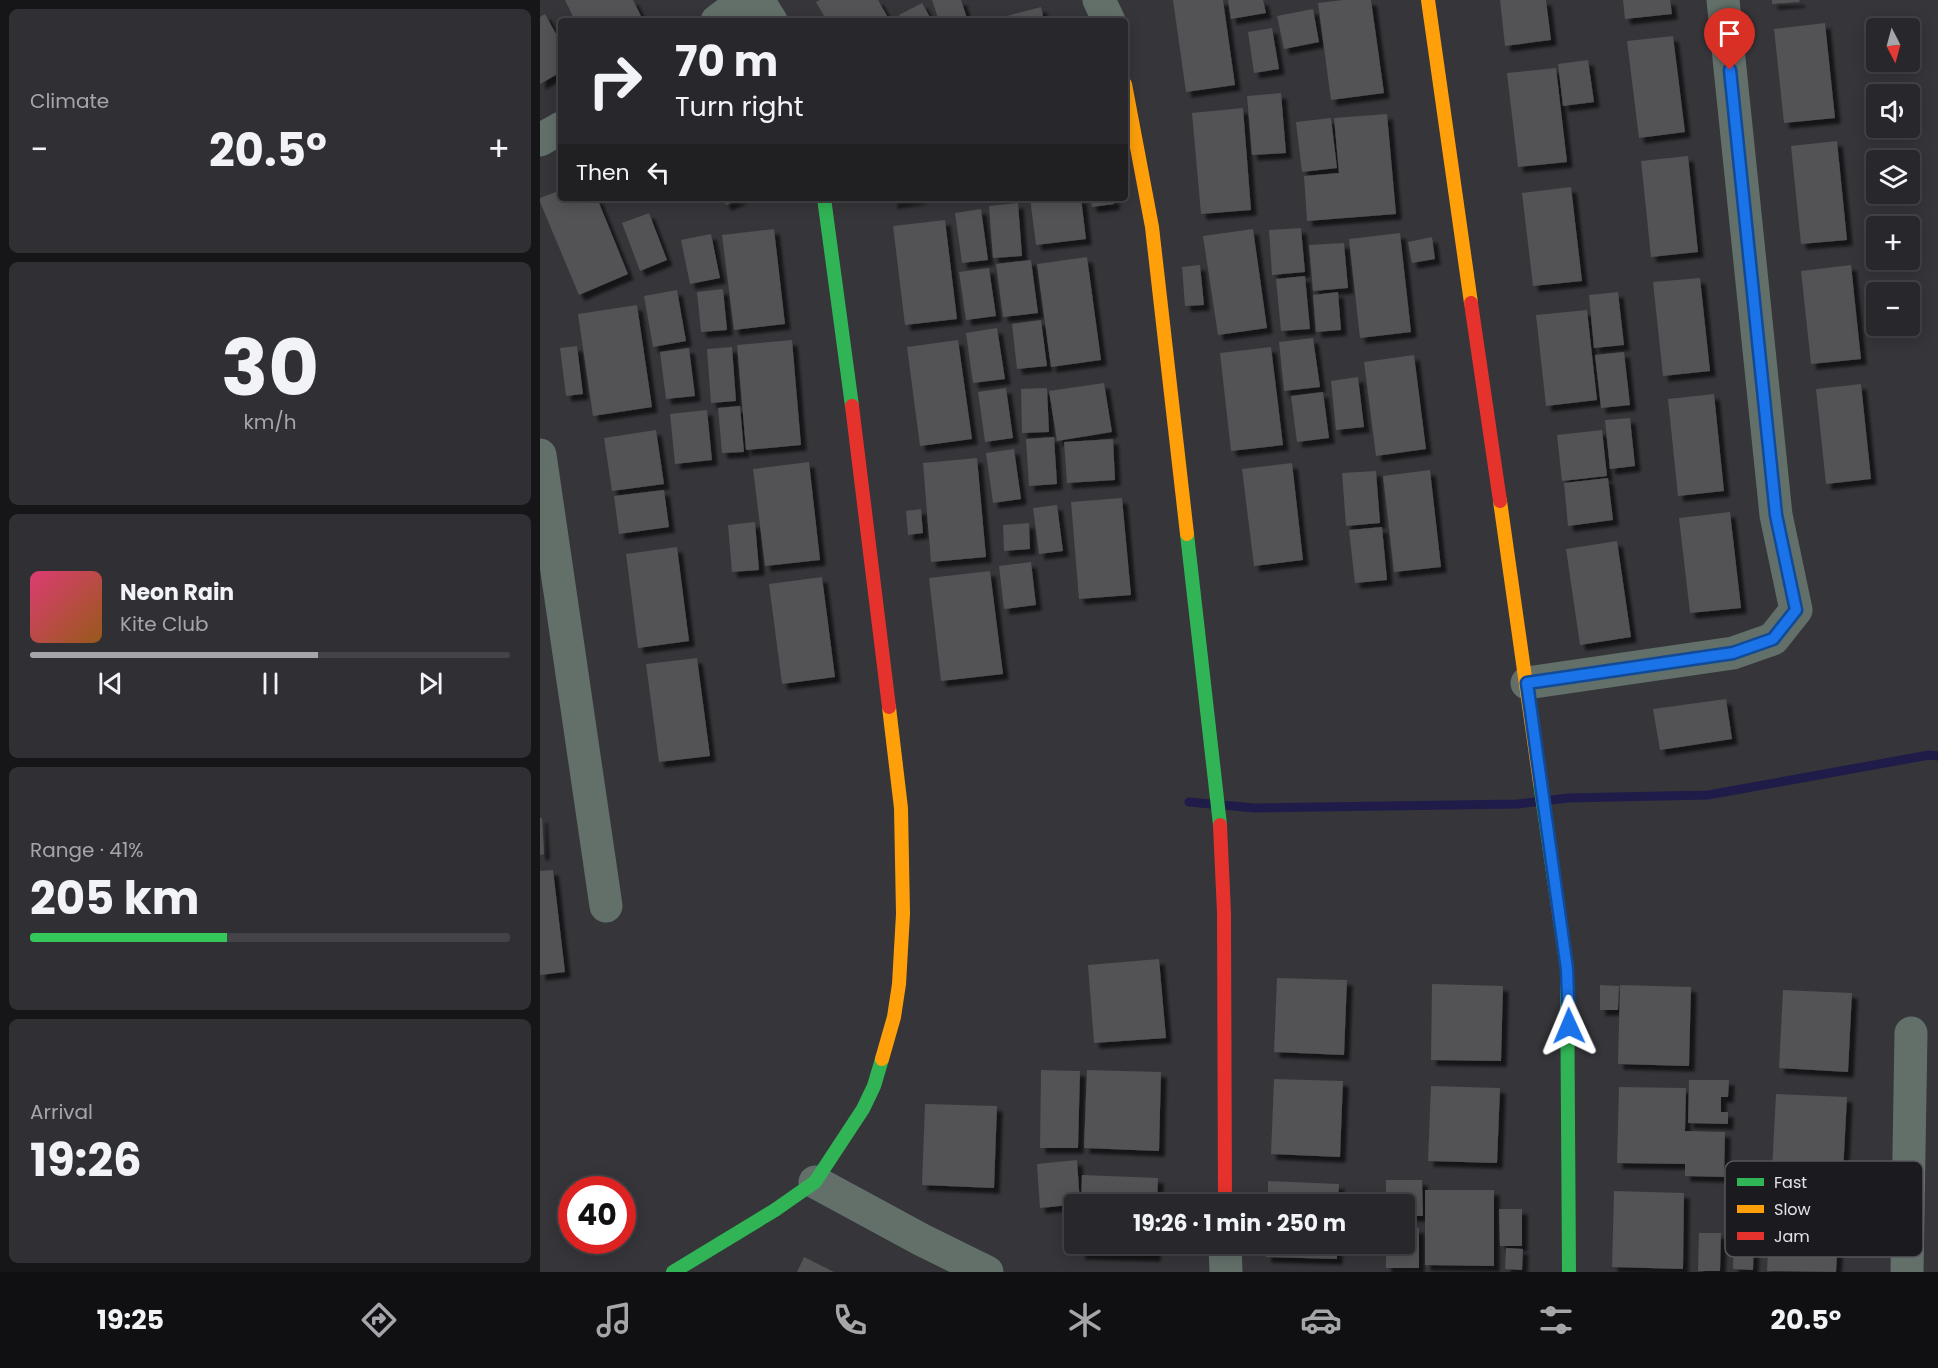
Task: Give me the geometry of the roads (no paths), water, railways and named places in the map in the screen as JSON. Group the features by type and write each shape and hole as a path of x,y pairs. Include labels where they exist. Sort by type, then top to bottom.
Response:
{"street":[{"path":"721,18 745,0"},
{"path":"758,0 769,18"},
{"path":"1099,0 1108,18"},
{"path":"1428,0 1568,981 1569,1272"},
{"path":"1527,683 1733,653 1773,639 1796,610 1776,515 1723,0"},
{"path":"1128,100 1152,227 1222,839 1225,1194"},
{"path":"540,140 558,130"},
{"path":"673,1272 775,1210 815,1182 863,1109 874,1086 894,1017 899,984 903,914 901,808 863,492 824,201"},
{"path":"540,455 606,906"},
{"path":"1909,1161 1911,1033"},
{"path":"815,1182 987,1272"},
{"path":"1226,1254 1226,1272"},
{"path":"1907,1257 1907,1272"}],"waterway":[{"path":"1189,802 1254,808 1518,804 1568,798 1708,795 1929,755 1938,756"}]}
